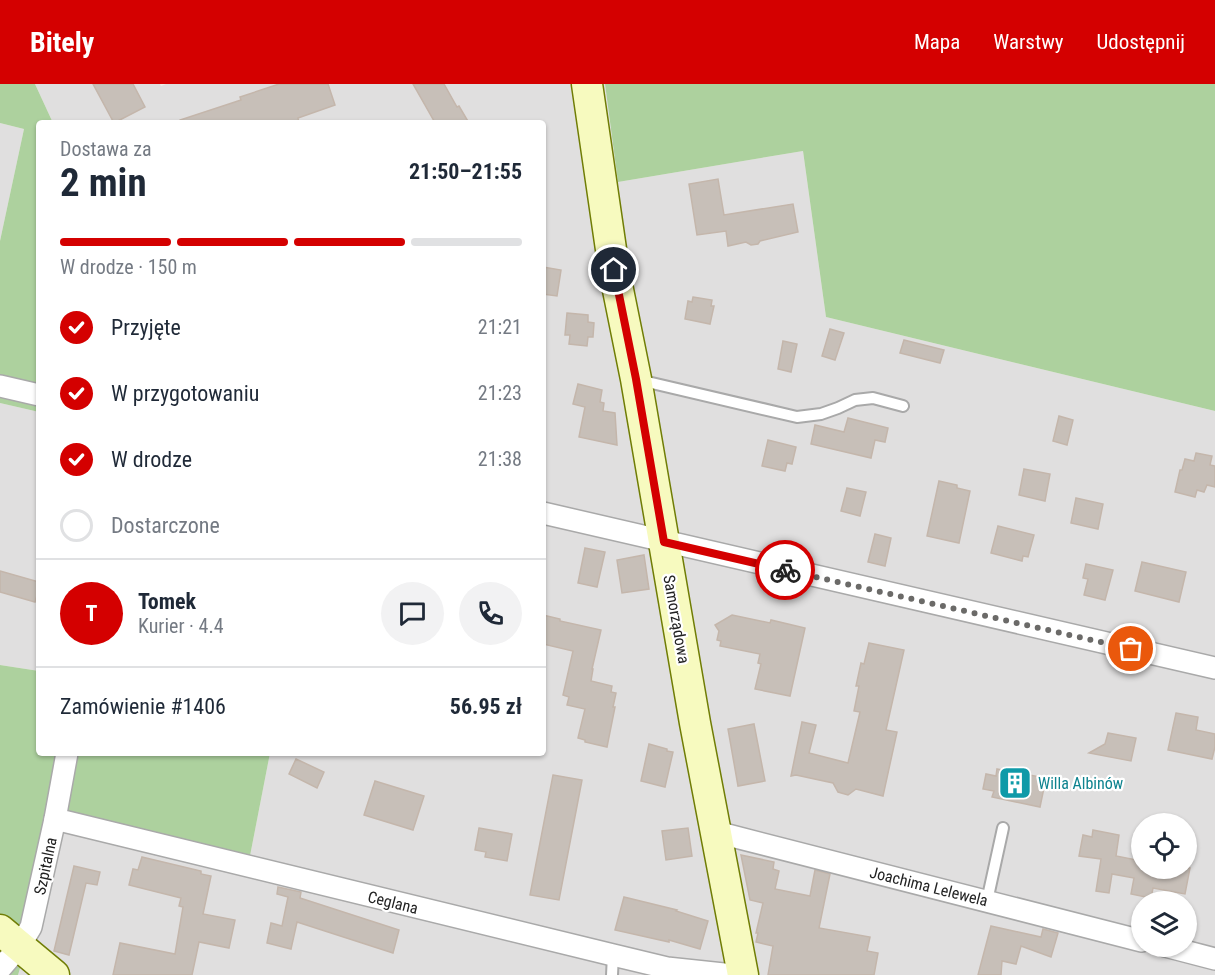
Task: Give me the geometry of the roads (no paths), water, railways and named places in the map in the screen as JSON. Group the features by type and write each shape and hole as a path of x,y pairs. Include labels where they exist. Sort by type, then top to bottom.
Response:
{"street":[{"name":"Samorządowa","path":"587,84 614,270 636,379 695,723 743,975"},
{"path":"0,386 36,395"},
{"path":"546,514 1215,669"},
{"name":"Szpitalna","path":"6,949 31,927 66,756"},
{"name":"Ceglana","path":"55,819 613,965 734,975"},
{"name":"Joachima Lelewela","path":"716,832 1131,938"},
{"path":"6,949 54,975"},
{"path":"1197,954 1215,959"}],"lane":[{"path":"636,379 797,417 821,414 855,400 873,398 903,406"},
{"path":"987,901 1003,828"}],"place":[{"name":"Willa Albinów","path":"1015,783"}]}
